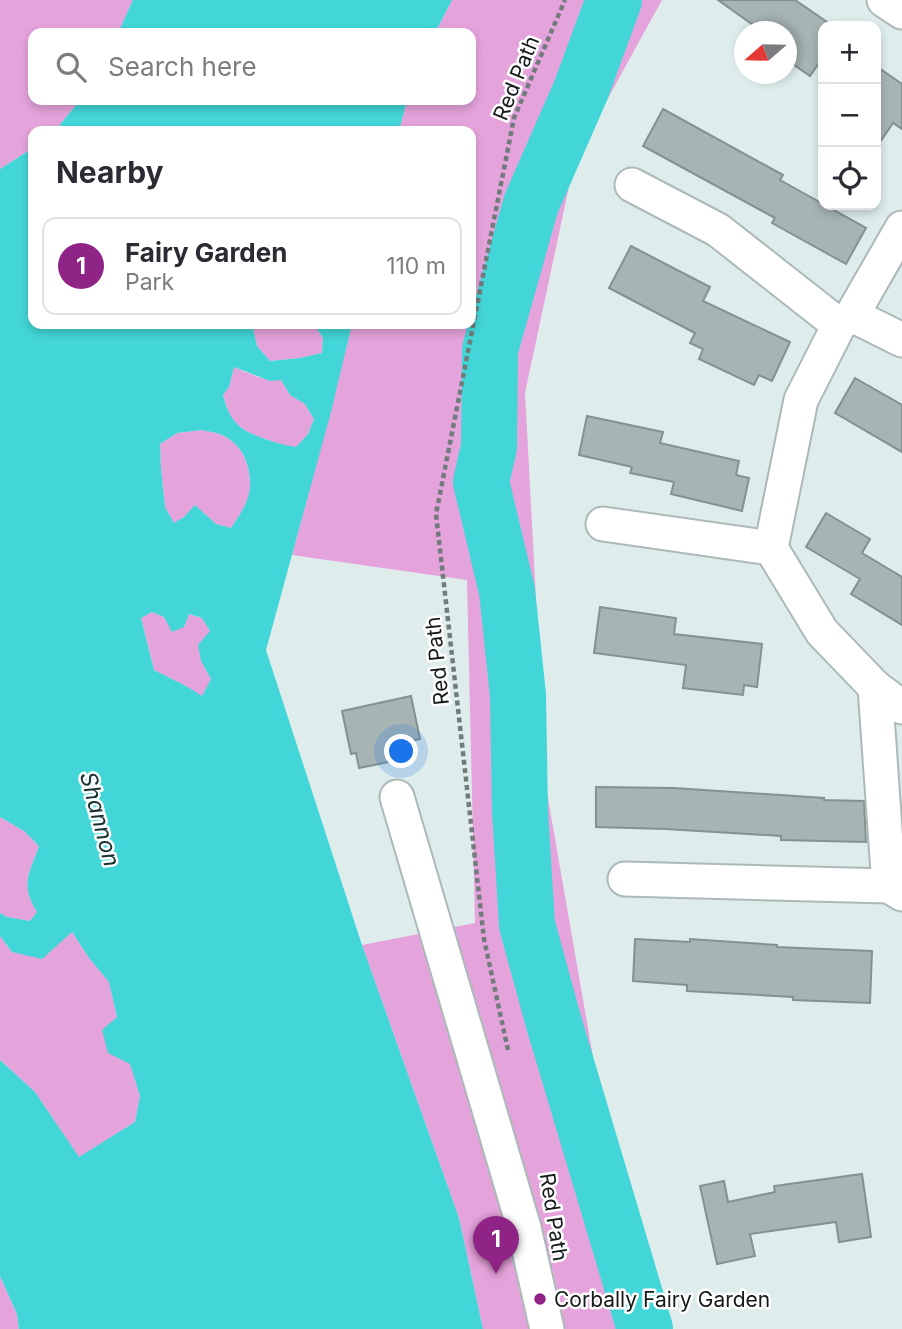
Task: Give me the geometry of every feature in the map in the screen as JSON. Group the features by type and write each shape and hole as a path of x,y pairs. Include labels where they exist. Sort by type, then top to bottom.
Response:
{"street":[{"path":"884,0 902,12"},
{"path":"632,185 718,230 846,320 902,340"},
{"path":"902,228 801,400 771,548 822,632 875,687 902,707"},
{"path":"603,524 771,548"},
{"path":"625,879 895,890 875,687"},
{"path":"397,797 524,1228 547,1329"}],"path":[{"name":"Red Path","path":"476,308 513,118 565,0"},
{"name":"Red Path","path":"472,329 436,514 484,939 510,1056"}],"shaded area":[{"path":"0,0 133,0 120,28 28,28 28,105 76,105 59,126 28,126 28,151 0,169"},
{"path":"452,0 662,0 575,158 525,393 546,787 613,1172 664,1329 483,1329 459,1218 362,945 475,923 467,580 292,555 351,329 476,329 476,126 400,126 406,105 476,105 476,28 438,28"},
{"path":"253,329 317,329 323,338 322,353 300,358 270,361 257,346"},
{"path":"234,367 263,378 281,380 290,395 305,404 314,419 308,434 296,448 257,436 235,422 228,411 223,394 229,387"},
{"path":"202,430 231,440 241,451 247,465 250,480 248,498 231,528 216,524 196,506 174,524 165,507 160,444 177,433"},
{"path":"152,612 164,617 173,632 188,614 202,618 210,631 201,661 211,679 202,697 154,670 141,618"},
{"path":"0,817 24,831 39,846 28,879 29,894 37,912 30,921 0,913"},
{"path":"72,932 109,982 140,1096 135,1122 79,1158 35,1092 0,1060 0,936 12,952"},
{"path":"0,1276 17,1314 19,1329 0,1329"}],"water":[{"path":"133,0 452,0 438,28 120,28"},
{"path":"76,105 406,105 400,126 59,126"},
{"name":"Shannon","path":"28,151 28,329 253,329 257,346 270,361 322,353 323,338 317,329 351,329 266,650 362,945 459,1218 483,1329 19,1329 17,1314 0,1276 0,1060 35,1092 79,1157 135,1122 140,1096 130,1064 108,1053 102,1030 117,1017 109,982 72,932 42,959 12,952 0,936 0,913 30,921 37,912 29,894 28,879 39,846 24,831 0,817 0,169","holes":["234,367 270,381 281,380 290,395 305,404 314,419 308,434 296,447 274,442 243,429 228,411 223,395 229,387","202,430 231,440 241,451 247,464 249,493 231,528 216,524 195,505 174,523 165,507 160,444 177,433","152,612 164,617 172,632 184,627 189,614 202,618 210,631 198,645 201,661 211,679 202,696 154,670 141,618"]}],"building":[{"path":"718,0 795,0 826,21 818,21 818,64 810,76 797,67 797,21 748,21"},
{"path":"881,69 902,84 902,129 893,123 881,141"},
{"path":"663,109 783,175 780,180 818,201 818,210 834,210 866,228 846,264 772,223 775,218 643,146"},
{"path":"631,246 710,287 703,301 790,342 772,381 759,375 754,385 699,359 703,349 690,343 695,333 609,288"},
{"path":"855,378 902,405 902,452 835,413"},
{"path":"587,416 663,432 660,443 739,461 736,475 749,478 742,511 671,494 674,482 630,473 632,467 579,455"},
{"path":"826,513 870,539 862,553 902,577 902,625 851,594 860,579 806,547"},
{"path":"600,607 676,618 674,634 762,644 757,687 744,685 743,695 683,688 686,665 594,653"},
{"path":"411,696 420,739 386,747 389,762 359,768 356,753 351,754 342,711"},
{"path":"596,787 674,788 864,801 866,842 781,840 781,836 596,827"},
{"path":"635,939 690,942 690,939 777,947 872,951 870,1003 687,991 687,985 633,981"},
{"path":"862,1174 871,1237 839,1242 836,1222 750,1234 755,1256 717,1264 700,1186 724,1181 728,1202 775,1192 774,1186"}],"waterway":[{"path":"614,0 581,90 531,204 490,350 489,447 481,482 507,591 518,695 520,811 527,925 645,1329"}],"place":[{"name":"Fairy Garden","path":"496,1274"},
{"name":"Corbally Fairy Garden","path":"540,1299"}]}
